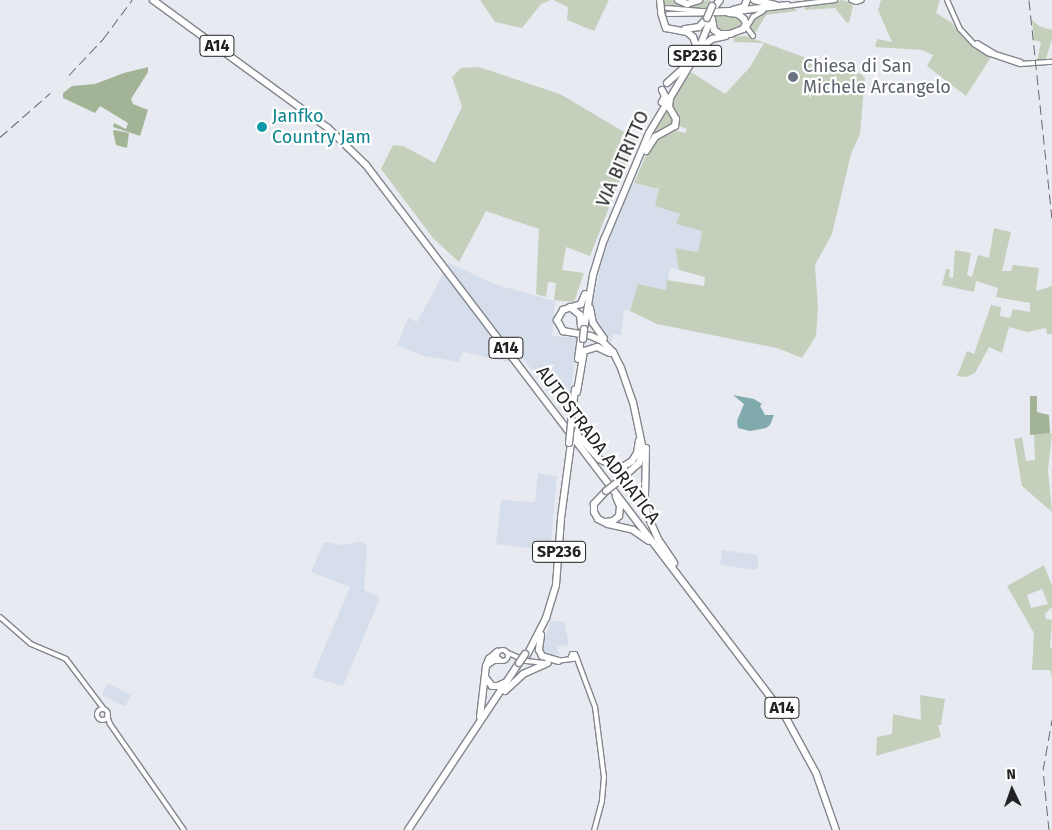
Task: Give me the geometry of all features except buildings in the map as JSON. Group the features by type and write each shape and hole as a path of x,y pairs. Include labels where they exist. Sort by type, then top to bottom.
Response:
{"highway":[{"name":"AUTOSTRADA ADRIATICA","path":"153,0 281,91"},
{"name":"AUTOSTRADA ADRIATICA","path":"158,0 342,136 369,164 770,691 798,731 822,779 838,830"},
{"path":"661,0 665,11 666,28 687,32 693,37 696,45 691,59 680,73 667,82"},
{"path":"679,0 687,2 698,0"},
{"path":"731,11 744,7 747,0"},
{"path":"754,0 775,7"},
{"path":"665,11 665,24 672,29 696,29 713,10"},
{"path":"713,10 712,26 720,34 730,34 743,29 746,24 744,19 731,11"},
{"name":"VIA BITRITTO","path":"581,338 588,284 594,260 655,116 691,59 713,10"},
{"name":"VIA BITRITTO","path":"582,329 593,275 601,248 646,142 700,48 713,10"},
{"path":"685,73 707,42 715,38 736,35"},
{"path":"632,183 651,142 675,126 676,119 668,106 674,91"},
{"path":"655,116 665,98 661,93"},
{"path":"646,142 660,115 666,112 673,114"},
{"name":"AUTOSTRADA ADRIATICA","path":"314,116 339,137 366,165 688,588 794,731 822,787 838,830"},
{"path":"594,260 584,301 579,306 570,307 559,313 557,320 561,329 595,337 609,347 618,361"},
{"path":"593,275 590,303 591,316 595,328 614,351 621,368 636,414 642,440 642,455 634,468 597,499 594,506 594,514 601,521"},
{"path":"570,307 580,315 582,329"},
{"name":"SP236","path":"472,735 499,697 518,661 526,654 546,618 557,577 560,518 581,338"},
{"name":"SP236","path":"573,414 577,392 581,338"},
{"path":"577,392 582,357 587,349 594,347 604,348 618,361"},
{"name":"A14","path":"566,423 599,459 611,466 624,466 635,458 638,449 636,414"},
{"name":"A14","path":"636,414 641,421 646,451 645,497 647,514 658,539 678,570"},
{"name":"SP236","path":"526,654 540,627 552,592 556,568 558,519 570,443"},
{"name":"A14","path":"594,465 620,506 619,516 615,520 610,522 601,521"},
{"name":"A14","path":"601,521 629,529 645,537 688,588"},
{"path":"546,618 539,650 545,658 559,661"},
{"path":"472,735 482,710 486,666 489,659 497,652"},
{"path":"486,666 492,660 499,660"},
{"name":"SP236","path":"409,830 511,675 518,661"},
{"path":"499,697 523,674 548,663"},
{"path":"485,676 488,683 495,687 502,685 511,675"}],"main road":[{"path":"808,3 820,0"},
{"path":"665,11 731,11 835,0"},
{"path":"850,0 856,2 862,0"},
{"path":"947,0 960,29 974,44 988,54 1006,61 1027,65 1052,60"},
{"path":"947,0 966,32 993,53 1027,65"},
{"path":"736,35 747,28 758,13 775,7"},
{"path":"747,28 753,36"},
{"path":"1006,61 1033,62 1052,60"},
{"path":"0,617 31,644 66,659 107,715 110,724 184,830"},
{"path":"518,661 502,650 497,652 499,660 506,658 518,661 548,663 573,658 580,665 595,707 604,777 602,803 594,830"},
{"path":"506,652 506,658"},
{"path":"101,709 97,716 110,724"},
{"path":"103,719 107,715"}],"shaded area":[{"path":"632,183 659,190 655,206 680,214 676,224 702,231 698,252 675,248 679,270 670,268 666,290 638,285 630,311 624,310 621,335 613,334 611,343 601,333 594,321 591,310 603,254"},
{"path":"449,263 497,285 555,301 552,336 577,338 571,391 547,390 524,360 509,362 463,352 458,362 420,355 397,345 408,318 417,322"},
{"path":"538,473 557,476 549,563 536,561 536,549 496,544 501,500 535,502"},
{"path":"361,541 367,546 364,590 380,598 343,686 312,677 350,587 311,572 324,542 342,545"},
{"path":"722,550 758,555 758,568 755,570 720,565"},
{"path":"551,621 564,621 569,645 557,647 559,654 546,657 540,650"},
{"path":"108,683 131,695 125,707 102,694"}],"green space":[{"path":"480,0 551,0 541,4 522,28 495,22"},
{"path":"553,0 609,0 594,31 567,20 568,7"},
{"path":"663,0 676,0 680,3 710,0 708,10 669,7 664,4"},
{"path":"842,0 849,2 853,6 849,23 835,8 805,10 804,6"},
{"path":"881,0 940,0 936,13 952,23 964,39 991,57 966,96 927,66 933,55 922,50 875,47 877,39 892,42 878,10"},
{"path":"795,7 797,11 766,15 754,35 748,27 751,20 760,13"},
{"path":"736,15 744,24 738,31 718,32 714,17"},
{"path":"1032,20 1039,26 1052,30 1052,39 1046,59 1037,61 1041,42 1034,40"},
{"path":"746,36 831,67 861,74 865,78 860,134 851,154 832,234 815,265 818,307 816,336 802,358 777,348 657,324 630,311 638,284 666,290 667,280 704,286 705,277 679,270 675,248 698,252 702,231 676,224 680,214 655,206 660,183 658,189 634,183 650,146 657,137 674,130 685,133 687,129 677,125 670,101 691,72 725,94 750,67 764,43 734,42 734,37"},
{"path":"148,67 148,72 131,99 133,104 148,110 140,136 113,127 114,123 126,129 128,123 100,106 95,113 63,98 63,93 72,86 95,84 124,73"},
{"path":"479,67 560,94 636,139 590,256 566,247 562,270 584,273 574,302 554,300 556,283 548,282 546,297 536,294 539,229 486,211 459,262 433,238 381,169 393,145 403,146 435,163 462,107 452,77 461,68"},
{"path":"664,113 673,114 675,124 646,146"},
{"path":"113,131 129,133 127,148 116,145"},
{"path":"994,228 1011,232 1002,271 1011,271 1013,265 1039,268 1036,291 1052,286 1052,334 1047,334 1046,328 1027,332 1009,327 1002,353 989,347 975,373 966,377 957,376 967,351 974,354 991,305 1001,307 1000,316 1010,318 1013,309 1030,312 1030,303 996,297 998,288 976,281 974,292 942,285 946,269 950,269 949,277 953,278 955,250 971,253 967,275 972,277 978,255 989,258"},
{"path":"1030,396 1037,396 1037,412 1049,415 1050,433 1030,435"},
{"path":"1052,433 1048,470 1052,512 1022,486 1014,439 1022,437 1026,461 1035,460 1034,434"},
{"path":"1044,565 1052,586 1052,607 1045,614 1046,619 1052,620 1050,648 1052,648 1052,677 1050,670 1032,670 1034,633 1007,586","holes":["1042,589 1048,604 1031,608 1027,595"]},
{"path":"920,695 945,699 941,725 938,725 941,737 876,756 877,737 892,734 893,714 921,720"}],"water":[{"path":"733,395 754,399 762,404 760,406 765,415 774,415 770,425 766,428 750,431 738,428 737,421 744,404"}],"railway":[{"path":"69,75 103,39 132,0"},
{"path":"1029,0 1052,218"},
{"path":"0,137 50,93"},
{"path":"1049,830 1043,770 1052,720"}],"place":[{"name":"Chiesa di San Michele Arcangelo","path":"793,77"},
{"name":"Janfko Country Jam","path":"262,127"}]}
